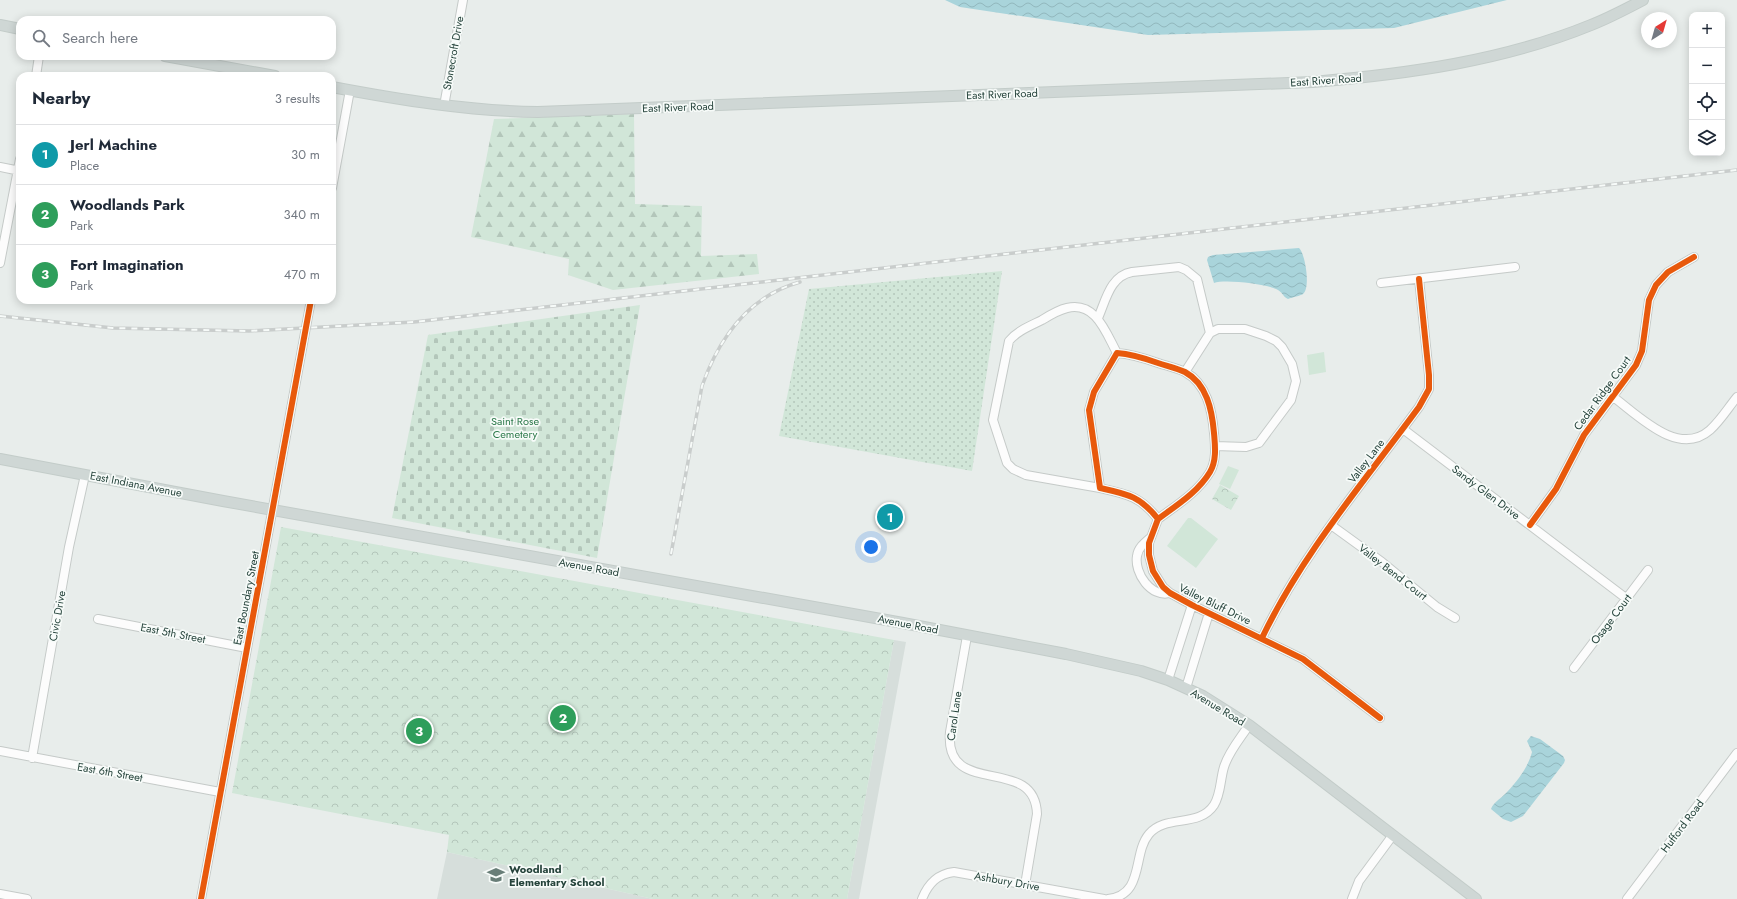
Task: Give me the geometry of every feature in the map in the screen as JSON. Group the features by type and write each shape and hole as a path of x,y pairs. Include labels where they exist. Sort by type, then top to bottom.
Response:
{"main road":[{"name":"East River Road","path":"336,88 444,106 480,110 538,112 1193,87 1344,79 1411,71 1503,54 1586,27 1643,0"},
{"path":"0,25 16,28"},
{"path":"187,60 253,72"},
{"name":"East Indiana Avenue","path":"0,459 272,510"},
{"name":"Avenue Road","path":"272,510 967,636 1106,662 1141,671 1186,688 1249,725 1476,899"}],"street":[{"name":"Stonecroft Drive","path":"444,106 463,0"},
{"path":"37,72 39,60"},
{"path":"336,166 350,90"},
{"path":"0,167 16,170"},
{"path":"0,263 16,185"},
{"name":"Cedar Ridge Court","path":"1530,525 1556,489 1584,435 1640,357 1646,311 1653,290 1668,272 1694,257"},
{"path":"1098,318 1113,283 1118,278 1132,272 1179,267 1186,270 1197,279 1210,333"},
{"path":"1381,283 1515,267"},
{"name":"Valley Lane","path":"1262,638 1292,582 1331,525 1403,429 1424,398 1429,385 1419,279"},
{"name":"East Boundary Street","path":"201,899 310,304"},
{"path":"1067,307 1084,309 1098,318 1117,353 1130,354 1185,372 1200,385 1209,401 1213,415 1215,446 1214,462 1211,471 1202,484 1191,495 1158,519 1147,505 1128,495 1100,488 1026,475 1013,469 1007,463 993,420 1009,341 1012,337 1054,313 1067,307"},
{"path":"1185,372 1210,333 1218,329 1245,329 1256,331 1276,341 1287,354 1293,368 1296,381 1291,400 1259,443 1246,447 1215,446"},
{"path":"1100,488 1089,410 1094,392 1117,353"},
{"path":"1612,396 1662,433 1677,439 1696,438 1709,430 1737,397"},
{"name":"Sandy Glen Drive","path":"1403,429 1627,599"},
{"name":"Civic Drive","path":"32,758 69,547 85,474"},
{"name":"Valley Bluff Drive","path":"1158,519 1150,537 1150,563 1159,581 1170,593 1302,659 1380,718"},
{"name":"Valley Bend Court","path":"1331,525 1382,562 1437,607 1455,618"},
{"name":"Valley Bluff Drive","path":"1150,537 1138,551 1137,562 1144,580 1151,590 1162,594 1170,593"},
{"name":"Osage Court","path":"1574,668 1648,570"},
{"path":"1168,680 1192,605"},
{"path":"1186,688 1209,613"},
{"name":"East 5th Street","path":"98,619 247,648"},
{"name":"Carol Lane","path":"967,636 950,732 950,748 955,760 964,768 973,772 1016,781 1025,786 1032,794 1036,803 1037,814 1025,885"},
{"path":"1108,899 1121,895 1132,884 1136,876 1143,844 1153,830 1163,824 1202,816 1211,809 1219,794 1228,757 1249,725"},
{"name":"East 6th Street","path":"0,751 220,792"},
{"name":"Hufford Road","path":"1627,899 1737,753"},
{"path":"1352,899 1359,881 1393,835"},
{"name":"Ashbury Drive","path":"922,899 930,884 938,877 948,873 959,873 1104,899"},
{"path":"0,894 27,899"}],"shaded area":[{"path":"894,640 906,642 859,899 847,899"},
{"name":"Woodland Elementary School","path":"447,852 653,899 437,899"}],"green space":[{"path":"634,114 635,204 702,206 701,256 757,254 759,274 613,290 568,275 569,259 471,237 494,119"},
{"path":"1002,271 972,471 779,436 809,289"},
{"name":"Saint Rose Cemetery","path":"640,305 597,558 392,518 428,335"},
{"path":"1324,352 1326,372 1309,375 1307,355"},
{"path":"1228,466 1239,470 1230,489 1219,484"},
{"path":"1220,485 1239,496 1231,510 1212,499"},
{"path":"1188,518 1191,518 1218,539 1196,568 1167,546"},
{"path":"281,527 894,640 847,899 653,899 447,852 449,835 232,793"}],"water":[{"path":"945,0 1507,0 1394,28 1148,35 960,7"},
{"path":"1299,248 1305,263 1307,285 1303,294 1288,299 1278,290 1263,285 1236,282 1214,283 1207,260 1208,257 1213,255"},
{"path":"1531,736 1540,739 1563,756 1565,760 1523,816 1511,822 1503,819 1491,809 1513,785 1525,769 1532,752 1527,741"}],"railway":[{"path":"0,316 113,328 249,331 414,322 1737,170"},
{"path":"671,554 702,386 717,351 738,321 751,308 766,297 800,282"}],"cycle path":[{"path":"1530,525 1556,489 1584,435 1636,365 1642,351 1649,300 1656,285 1668,272 1694,257"},
{"path":"1262,638 1278,607 1315,548 1419,407 1429,389 1429,375 1419,279"},
{"path":"201,899 310,304"},
{"path":"1158,519 1193,492 1210,472 1215,458 1212,415 1207,398 1199,383 1185,372 1138,356 1117,353 1094,392 1089,410 1100,488 1132,497 1145,505 1158,519 1149,543 1149,555 1153,571 1163,587 1170,593 1192,605 1303,659 1380,718"}],"place":[{"name":"Jerl Machine","path":"890,517"},
{"name":"Woodlands Park","path":"563,718"},
{"name":"Fort Imagination","path":"419,731"},
{"name":"Woodland Elementary School","path":"496,875"}]}
